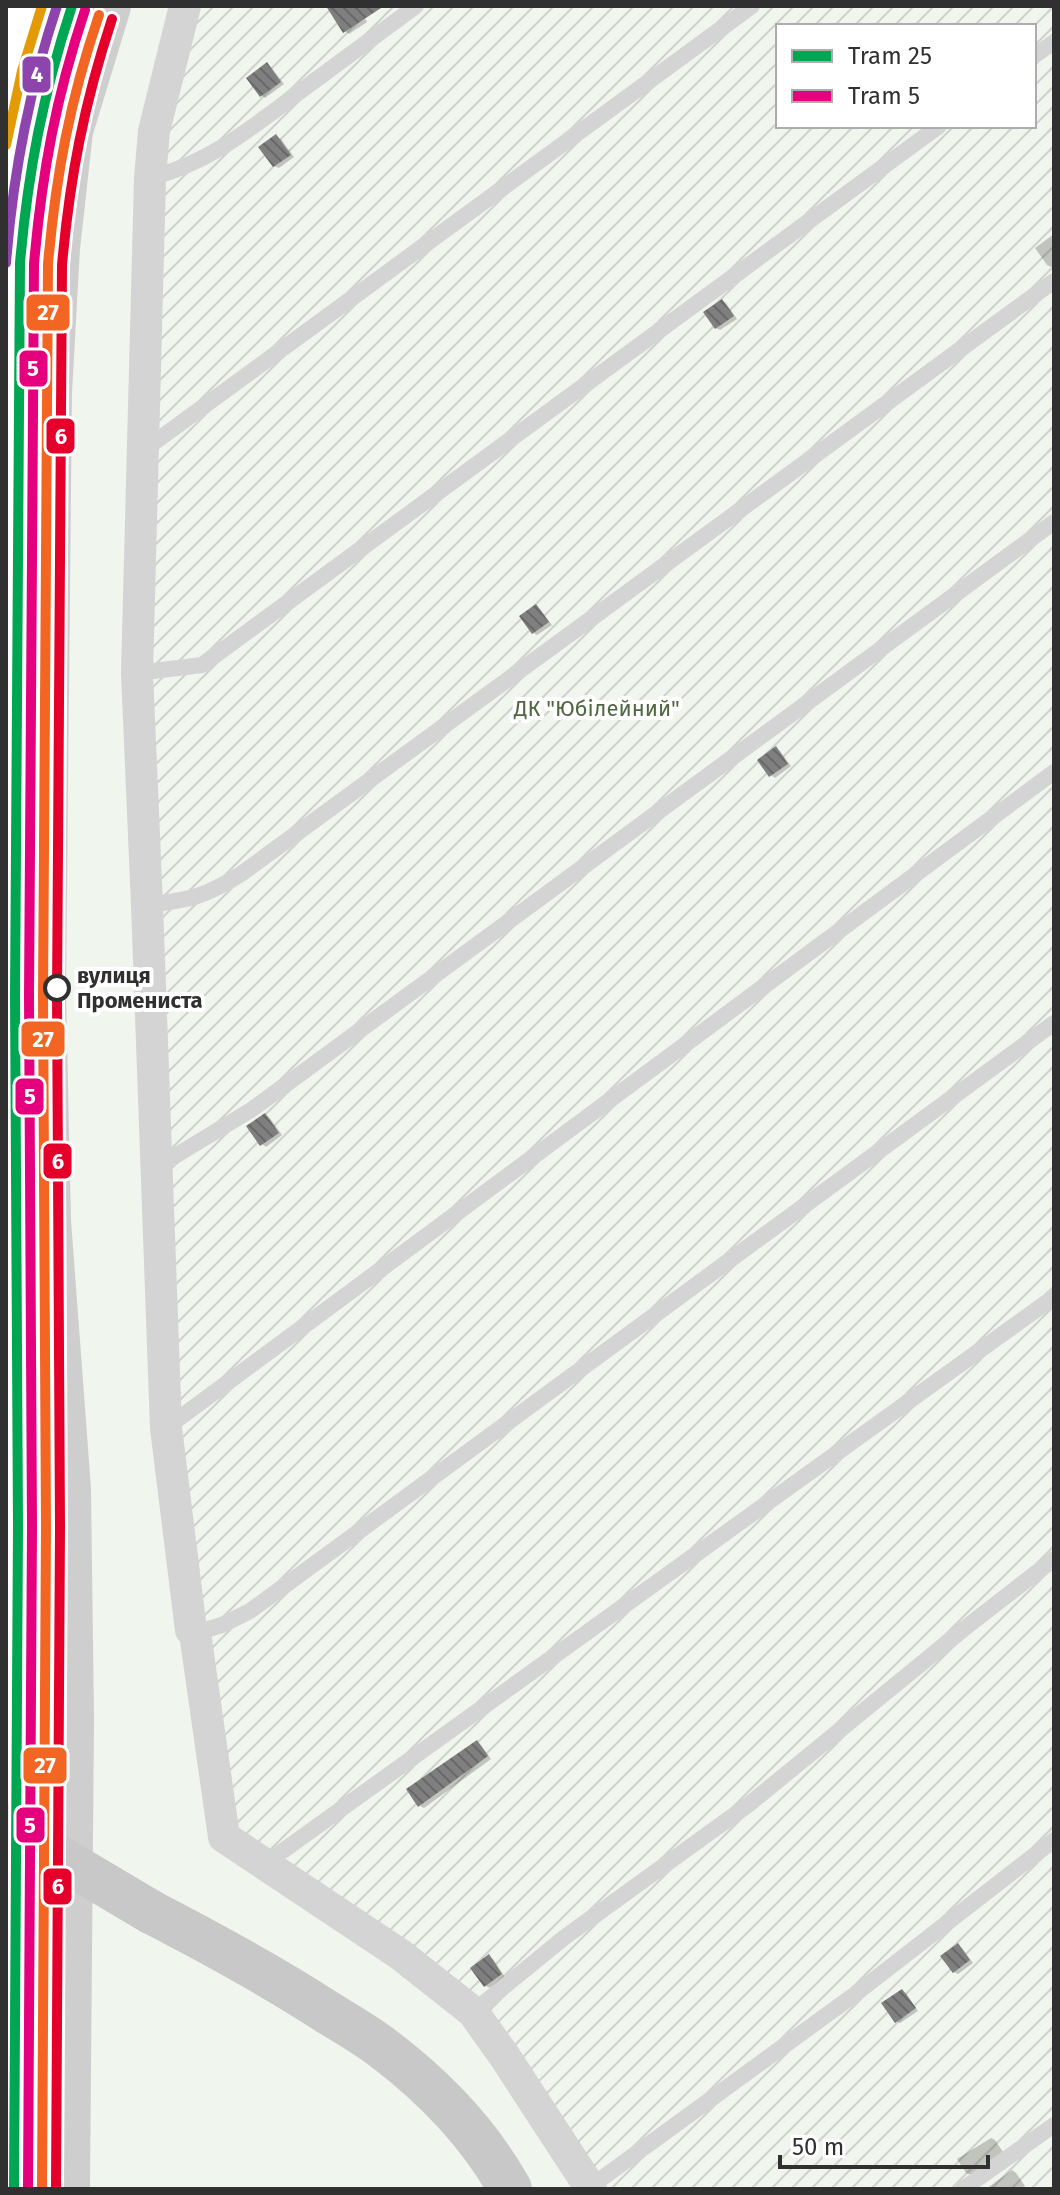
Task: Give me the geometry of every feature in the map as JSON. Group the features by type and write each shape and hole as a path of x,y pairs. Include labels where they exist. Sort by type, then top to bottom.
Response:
{"main road":[{"path":"68,2189 72,1719 69,1489 49,1221 44,991 50,392 58,248 71,131 109,6"},
{"path":"6,1826 151,1912 291,1989 383,2048 438,2094 487,2150 510,2189"}],"street":[{"path":"185,6 154,131 150,178 137,673 166,1428 224,1837 401,1955 473,2012 590,2188"}],"lane":[{"path":"150,178 204,159 236,139 416,6"},
{"path":"144,450 752,6"},
{"path":"1036,55 1054,42"},
{"path":"137,673 202,665 936,128"},
{"path":"147,905 184,901 215,891 241,874 1054,281"},
{"path":"157,1167 251,1110 1054,522"},
{"path":"166,1428 1054,772"},
{"path":"193,1632 222,1625 250,1611 1054,1023"},
{"path":"266,1863 1054,1297"},
{"path":"473,2012 565,1937 748,1805 1054,1559"},
{"path":"590,2188 854,1995 1054,1840"},
{"path":"963,2189 1054,2125"}],"green space":[{"path":"109,6 185,6 473,2012 591,2189 68,2189 50,392"},
{"name":"ДК \"Юбілейний\"","path":"185,6 1054,6 1054,2189 591,2189 505,2057 224,1837 195,1634 147,905 150,178"}],"building":[{"path":"326,6 384,6 343,33"},
{"path":"267,62 281,82 260,97 246,78"},
{"path":"276,134 291,155 273,167 258,147"},
{"path":"722,299 734,316 715,329 703,312"},
{"path":"536,604 549,622 532,634 519,616"},
{"path":"776,746 788,764 769,777 757,760"},
{"path":"265,1113 279,1133 260,1146 246,1126"},
{"path":"477,1740 488,1756 418,1807 406,1789"},
{"path":"958,1943 970,1960 953,1973 940,1956"},
{"path":"489,1954 502,1974 484,1987 470,1968"},
{"path":"902,1989 916,2008 895,2023 881,2003"}],"tram line":[{"name":"25","path":"14,2189 18,1527 15,995 20,263 38,133 72,6"},
{"name":"5","path":"28,2189 32,1527 29,995 34,264 52,135 85,10"}],"transit line":[{"path":"6,145 22,71 42,6"},
{"name":"4","path":"6,263 24,133 38,69 57,6"},
{"name":"27","path":"42,2189 46,1527 43,995 48,264 66,138 99,15"},
{"name":"6","path":"56,2189 60,1527 57,995 62,265 80,140 112,19"}],"place":[{"name":"вулиця Промениста","path":"57,988"}]}
